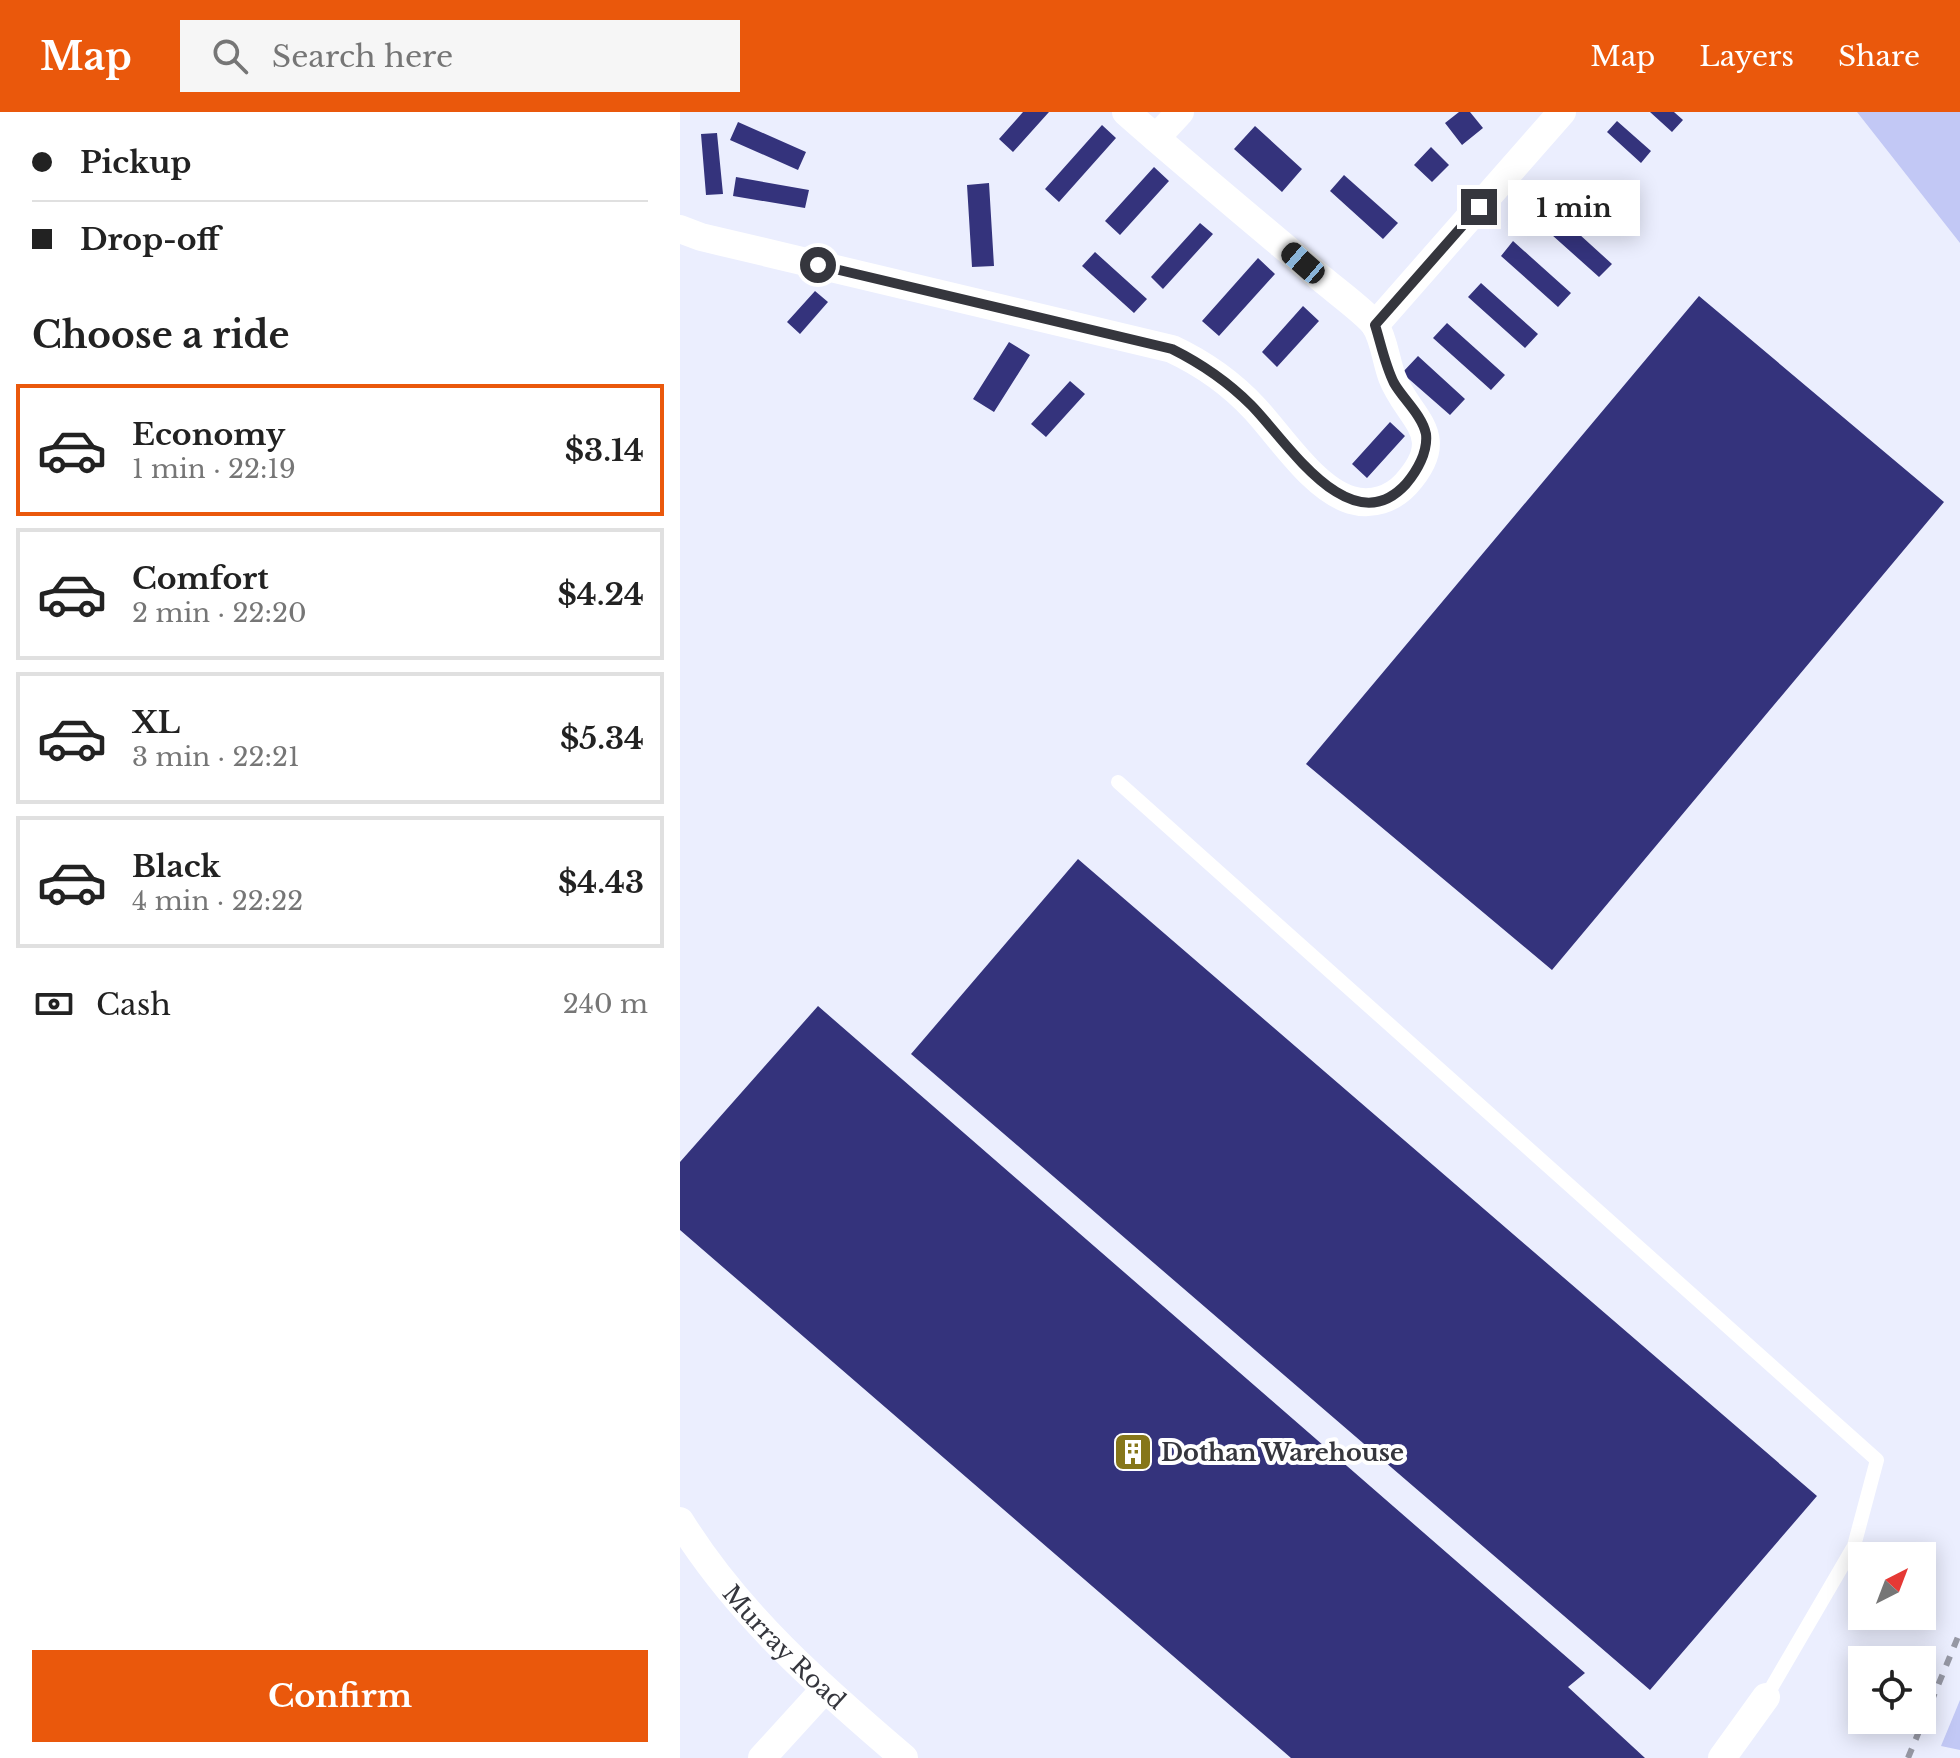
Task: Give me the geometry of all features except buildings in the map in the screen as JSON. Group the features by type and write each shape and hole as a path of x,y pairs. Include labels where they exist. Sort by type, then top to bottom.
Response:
{"street":[{"path":"680,229 701,237 1172,349 1201,363 1227,382 1312,473 1333,491 1351,500 1371,503 1388,498 1404,486 1417,470 1426,434 1392,379 1375,325 1126,112"},
{"path":"1156,138 1180,112"},
{"path":"1375,325 1562,112"},
{"name":"Murray Road","path":"680,1521 729,1591 824,1690 904,1758"},
{"path":"762,1758 824,1690"},
{"path":"1722,1758 1766,1697"}],"lane":[{"path":"1118,782 1877,1460 1854,1546 1766,1697"}],"shaded area":[{"path":"1857,112 1960,112 1960,243"},
{"path":"1960,1700 1960,1750 1941,1746"}],"railway":[{"path":"1908,1758 1960,1632"}],"place":[{"name":"Dothan Warehouse","path":"1133,1452"}],"route":[{"path":"818,265 1172,349 1201,363 1227,382 1312,473 1333,491 1351,500 1371,503 1388,498 1404,486 1417,470 1426,434 1392,379 1375,325 1479,207"}]}
